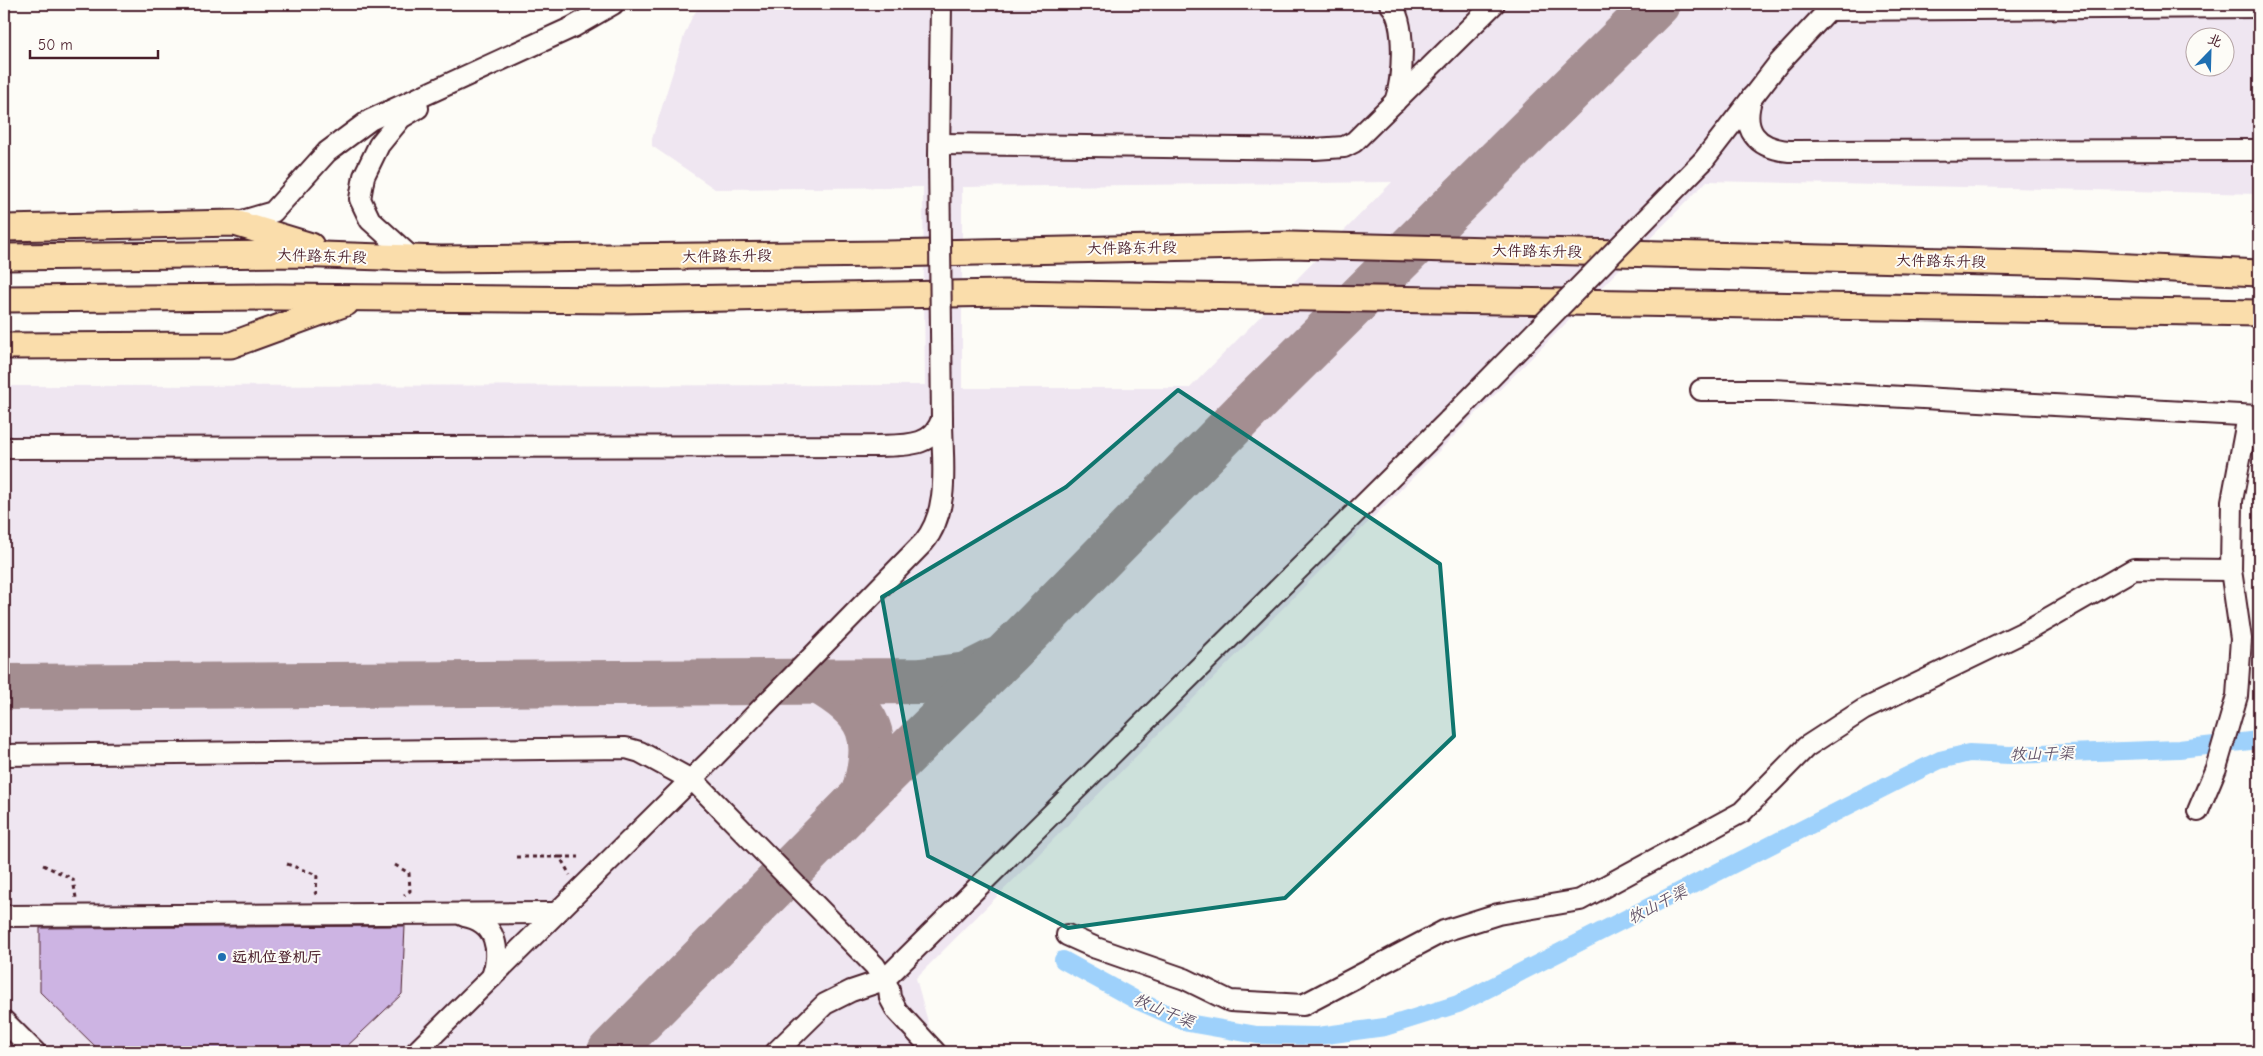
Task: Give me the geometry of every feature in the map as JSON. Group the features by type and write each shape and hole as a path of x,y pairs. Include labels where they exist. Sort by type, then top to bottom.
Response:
{"main road":[{"path":"4,228 235,224 347,256"},
{"name":"大件路东升段","path":"4,256 293,254 412,258 896,254 1290,244 2067,264 2259,273"},
{"path":"4,299 360,298 621,300 1003,293 2259,313"},
{"path":"6,346 231,346 360,298"}],"street":[{"path":"235,224 273,212 327,152 370,120 573,27 613,4"},
{"path":"416,1052 691,780 933,531 942,502 941,4"},
{"path":"1390,4 1395,9 1399,22 1402,74 1395,102"},
{"path":"1399,22 1409,4"},
{"path":"940,150 1315,149 1344,147 1354,142 1494,4"},
{"path":"776,1052 826,1004 851,992 884,980 1449,420 1703,161 1778,64 1831,7 2259,7"},
{"path":"412,258 370,220 360,199 364,176 379,145 401,118 479,70"},
{"path":"1752,97 1748,110 1749,127 1761,143 1769,148 1789,151 2259,150"},
{"path":"1701,390 1771,390 2254,416 2232,501 2232,570 2241,639 2237,696 2223,744 2198,811"},
{"path":"4,448 877,446 916,443 925,440 939,429 942,418"},
{"path":"1067,935 1096,948 1185,979 1230,1001 1303,1005 1444,931 1498,914 1580,900 1742,812 1806,747 1863,710 2026,631 2134,568 2232,570"},
{"path":"4,755 626,748 640,752 691,780 849,937 875,966 884,980 897,1012 936,1052"},
{"path":"4,916 556,913"},
{"path":"452,914 473,918 485,926 495,939 497,963 492,977"},
{"path":"4,1021 35,1052"}],"path":[{"path":"516,857 578,857"},
{"path":"560,857 579,891"},
{"path":"287,864 317,875 316,893 308,897"},
{"path":"43,865 74,879 78,916"},
{"path":"395,865 410,873 410,891 403,896"}],"highlighted area":[{"path":"1178,390 1440,564 1454,736 1285,898 1068,928 928,856 882,597 1066,487"}],"shaded area":[{"path":"701,4 2259,4 2259,194 1707,181 916,978 931,1033 951,1052 4,1052 4,386 925,385 923,187 715,189 652,146 652,139 684,36 692,17","holes":["1392,182 1190,388 962,388 962,187"]}],"building":[{"name":"远机位登机厅","path":"405,926 402,994 341,1052 101,1052 40,992 40,928"}],"waterway":[{"name":"牧山干渠","path":"1063,960 1136,1000 1188,1023 1257,1035 1318,1036 1385,1027 1458,1004 1940,760 1969,753 2009,755 2179,749 2259,740"}],"taxiway":[{"path":"610,1052 1252,405 1657,4"},
{"path":"4,687 921,681 967,675 995,661"},
{"path":"818,681 851,704 861,715 868,728 871,742 871,758 863,796"}],"place":[{"name":"远机位登机厅","path":"222,957"}]}
